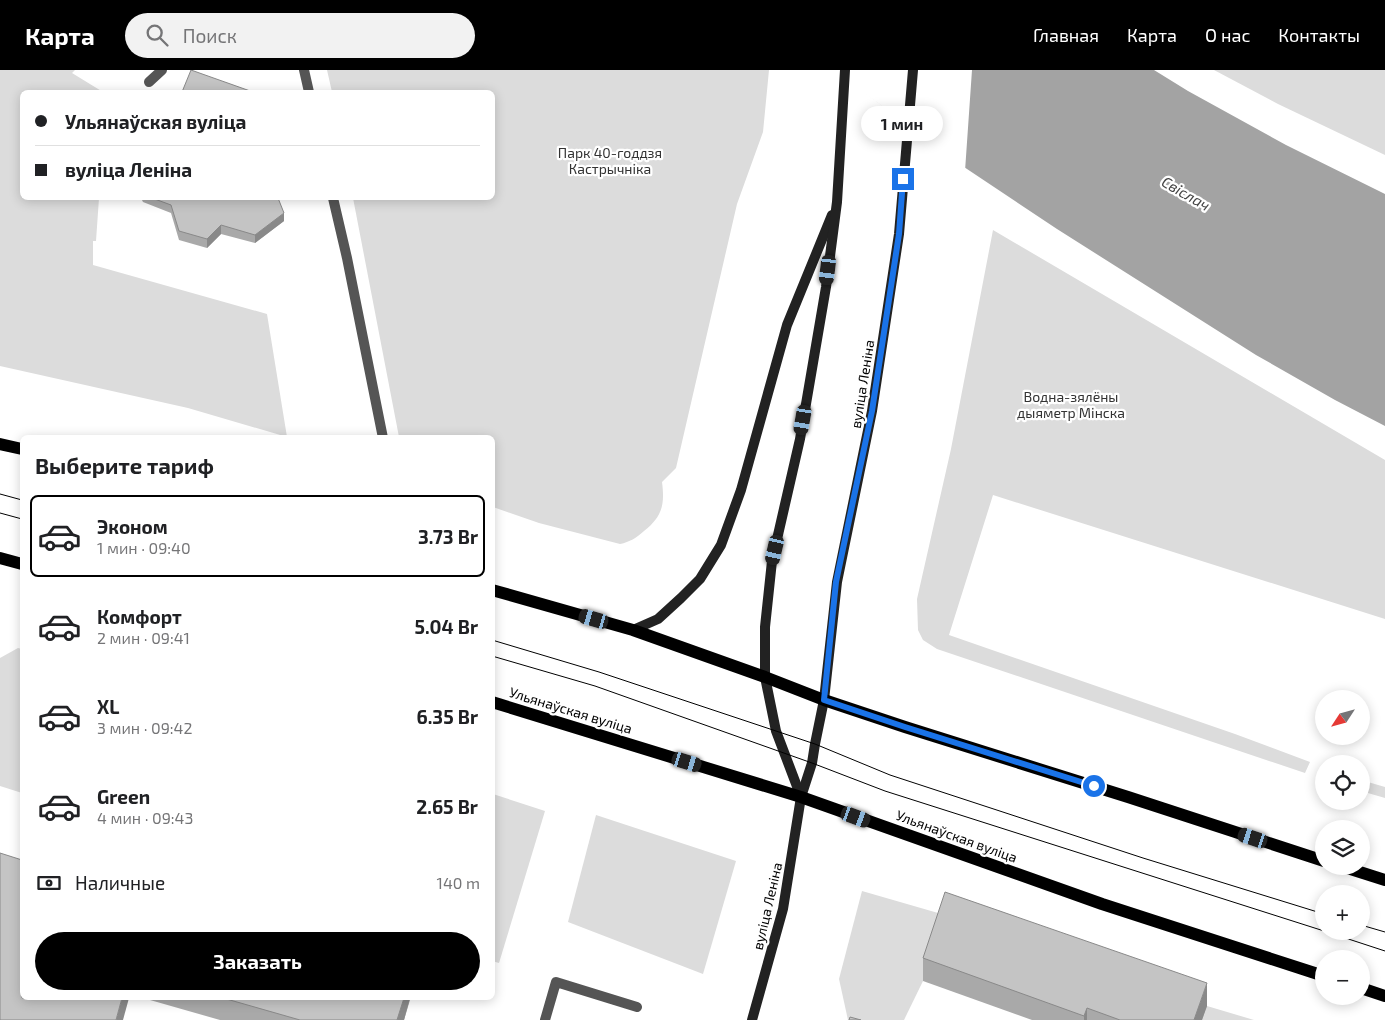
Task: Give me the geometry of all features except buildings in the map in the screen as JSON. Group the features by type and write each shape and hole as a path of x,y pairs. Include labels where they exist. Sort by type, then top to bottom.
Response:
{"main road":[{"path":"801,797 776,731 765,678 765,627 772,561 802,429 826,287 837,202 845,70"},
{"name":"вуліца Леніна","path":"752,1020 783,909 801,797 812,763 824,700 836,582 872,411 899,234 912,70"},
{"path":"633,630 658,619 681,598 700,579 721,545 741,490 787,325 837,202"},
{"path":"0,444 20,449"},
{"path":"0,558 20,563"},
{"path":"495,591 633,630 824,700 1315,858"},
{"name":"Ульянаўская вуліца","path":"495,703 801,797 1102,904 1315,973"},
{"path":"1369,875 1385,880"},
{"path":"1370,991 1385,996"}],"lane":[{"path":"149,82 162,70"},
{"path":"304,70 309,90"},
{"path":"333,200 382,435"},
{"path":"545,1020 556,982 637,1007"}],"green space":[{"path":"0,70 75,70 72,73 100,90 20,90 20,200 99,200 96,241 93,241 93,265 267,314 287,435 280,435 188,408 0,366"},
{"name":"Парк 40-годдзя Кастрычніка","path":"327,70 769,70 763,132 737,204 676,468 662,482 663,497 661,510 655,521 636,538 620,544 539,523 495,508 495,435 399,435 353,200 495,200 495,90 332,90"},
{"path":"1214,70 1385,70 1385,155 1278,104"},
{"name":"Водна-зялёны дыяметр Мінска","path":"993,230 1385,460 1385,619 993,495 949,635 1235,734 1310,762 1305,773 937,649 923,640 918,630 917,599 951,449"},
{"path":"20,648 20,792 0,786 0,658"},
{"path":"1370,783 1385,787 1385,798 1370,794"},
{"path":"495,795 545,811 499,963 495,962"},
{"path":"596,815 736,861 703,974 568,922"},
{"path":"862,891 945,915 923,981 904,1020 848,1020 839,979"},
{"path":"1207,1006 1254,1020 1202,1020"}],"water":[{"name":"Свіслач","path":"835,70 1154,70 1286,145 1385,194 1385,426 1256,355 1057,229 961,165"}],"pier":[{"path":"833,70 972,70 965,171 878,103"}],"tram line":[{"path":"0,494 20,499"},
{"path":"0,513 20,518"},
{"path":"495,641 599,672 815,744 890,775 1143,858 1315,911"},
{"path":"495,657 595,686 885,791 1315,928"},
{"path":"1370,928 1385,932"},
{"path":"1351,940 1385,951"}],"route":[{"path":"903,179 899,234 872,411 836,582 824,700 1094,786"}]}
